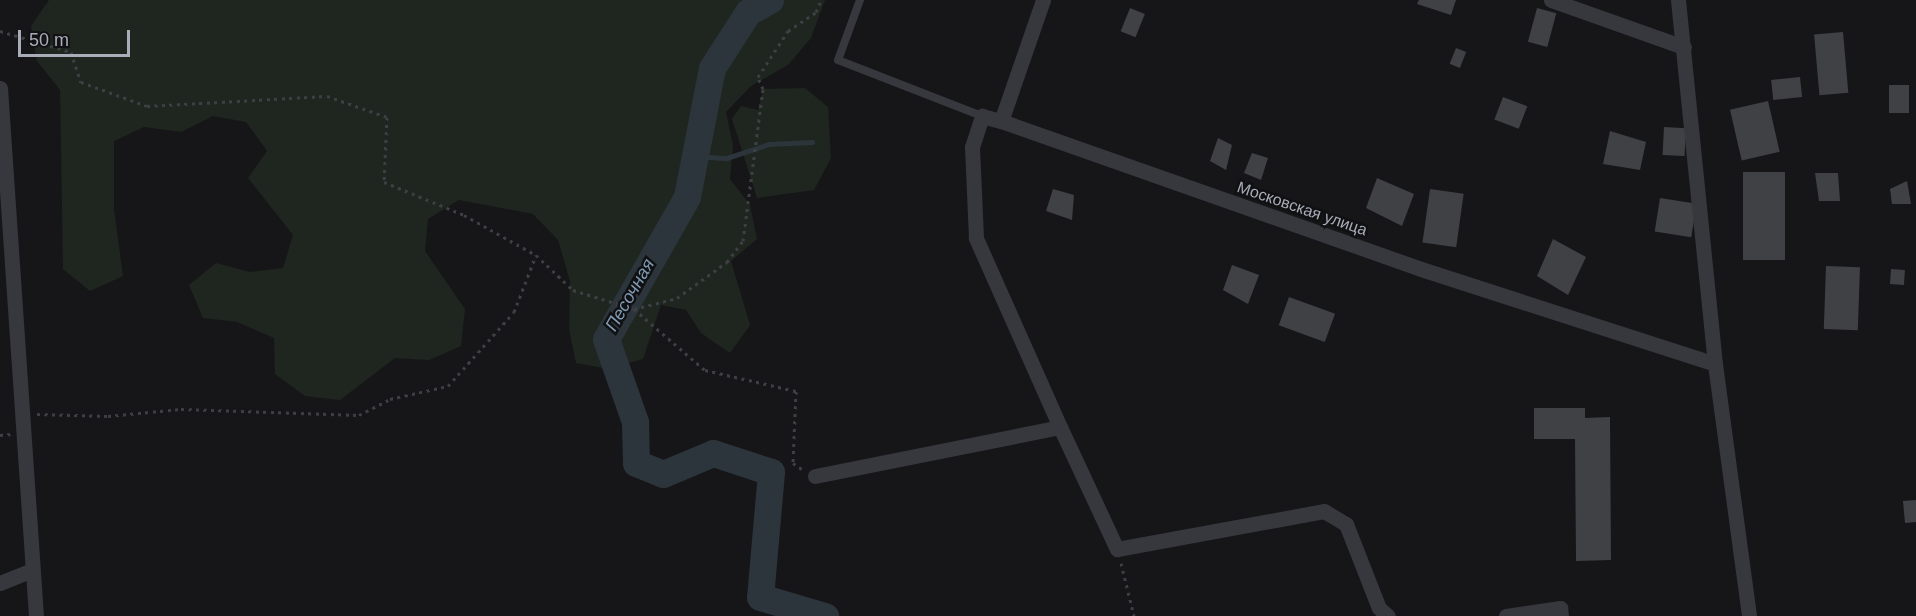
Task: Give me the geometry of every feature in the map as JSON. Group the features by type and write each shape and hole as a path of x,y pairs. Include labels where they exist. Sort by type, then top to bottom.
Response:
{"street":[{"path":"1001,121 1043,0"},
{"path":"1551,0 1684,47"},
{"path":"1677,0 1684,47 1715,364 1749,616"},
{"path":"0,88 36,616"},
{"name":"Московская улица","path":"982,116 1409,265 1715,364"},
{"path":"982,116 972,147 976,238 1117,549 1324,511 1346,524 1379,608 1388,616"},
{"path":"815,476 1060,427"},
{"path":"0,583 32,570"},
{"path":"1506,616 1560,608 1561,616"}],"lane":[{"path":"860,0 838,60 982,116"}],"path":[{"path":"634,309 677,298 727,262 743,241 763,89 758,77 788,31 816,12 821,0"},
{"path":"0,31 71,52 81,82 147,106 327,96 387,117 384,182 464,215 536,255 573,290 609,298 634,309 705,370 796,391 793,464 815,476"},
{"path":"23,413 108,416 192,409 359,414 390,399 448,386 514,312 536,255"},
{"path":"1117,549 1134,616"}],"shaded area":[{"path":"49,0 825,0 811,38 788,65 751,86 726,112 733,146 730,179 750,205 757,239 731,261 750,325 730,353 701,333 686,310 661,305 643,359 609,369 576,363 569,329 570,281 558,240 533,214 459,200 428,219 425,251 465,309 461,346 429,360 395,358 340,400 305,396 275,374 274,338 237,322 203,318 189,285 216,263 250,272 283,268 293,235 248,178 267,151 246,122 213,116 181,132 144,127 114,141 114,209 123,276 90,291 63,269 60,90 37,61 31,26"},
{"path":"805,88 828,107 831,158 814,190 757,198 732,119 741,106 758,110 763,89"}],"building":[{"path":"1419,0 1456,0 1451,15 1417,4"},
{"path":"1130,8 1145,14 1135,37 1121,31"},
{"path":"1537,8 1556,13 1547,47 1528,42"},
{"path":"1843,32 1848,93 1819,95 1814,35"},
{"path":"1456,48 1466,52 1460,68 1450,64"},
{"path":"1800,77 1802,97 1773,100 1771,80"},
{"path":"1889,85 1909,85 1909,113 1889,113"},
{"path":"1503,97 1527,106 1519,129 1494,119"},
{"path":"1768,101 1780,152 1742,160 1730,110"},
{"path":"1664,127 1686,128 1685,156 1663,155"},
{"path":"1610,131 1646,142 1640,170 1603,164"},
{"path":"1218,138 1232,145 1226,170 1210,161"},
{"path":"1252,153 1268,158 1261,180 1244,173"},
{"path":"1743,172 1785,172 1785,260 1743,260"},
{"path":"1815,173 1838,173 1840,201 1819,201"},
{"path":"1377,178 1414,194 1402,226 1366,208"},
{"path":"1907,181 1911,204 1892,204 1890,189"},
{"path":"1053,189 1074,195 1072,220 1046,211"},
{"path":"1430,189 1464,194 1456,247 1422,242"},
{"path":"1660,198 1697,204 1691,237 1655,232"},
{"path":"1553,239 1586,257 1568,295 1537,276"},
{"path":"1232,265 1259,275 1248,304 1223,290"},
{"path":"1826,266 1860,267 1858,330 1824,329"},
{"path":"1891,269 1905,270 1904,285 1890,284"},
{"path":"1289,297 1335,314 1325,342 1279,325"},
{"path":"1534,408 1585,408 1585,418 1610,417 1611,560 1576,561 1575,439 1534,439"},
{"path":"1916,500 1916,522 1905,523 1903,501"}],"waterway":[{"name":"Песочная","path":"770,0 748,12 712,68 687,197 606,339 635,422 636,463 663,474 713,453 771,472 760,597 825,616"},
{"path":"695,156 727,158 769,144 812,142"}]}
